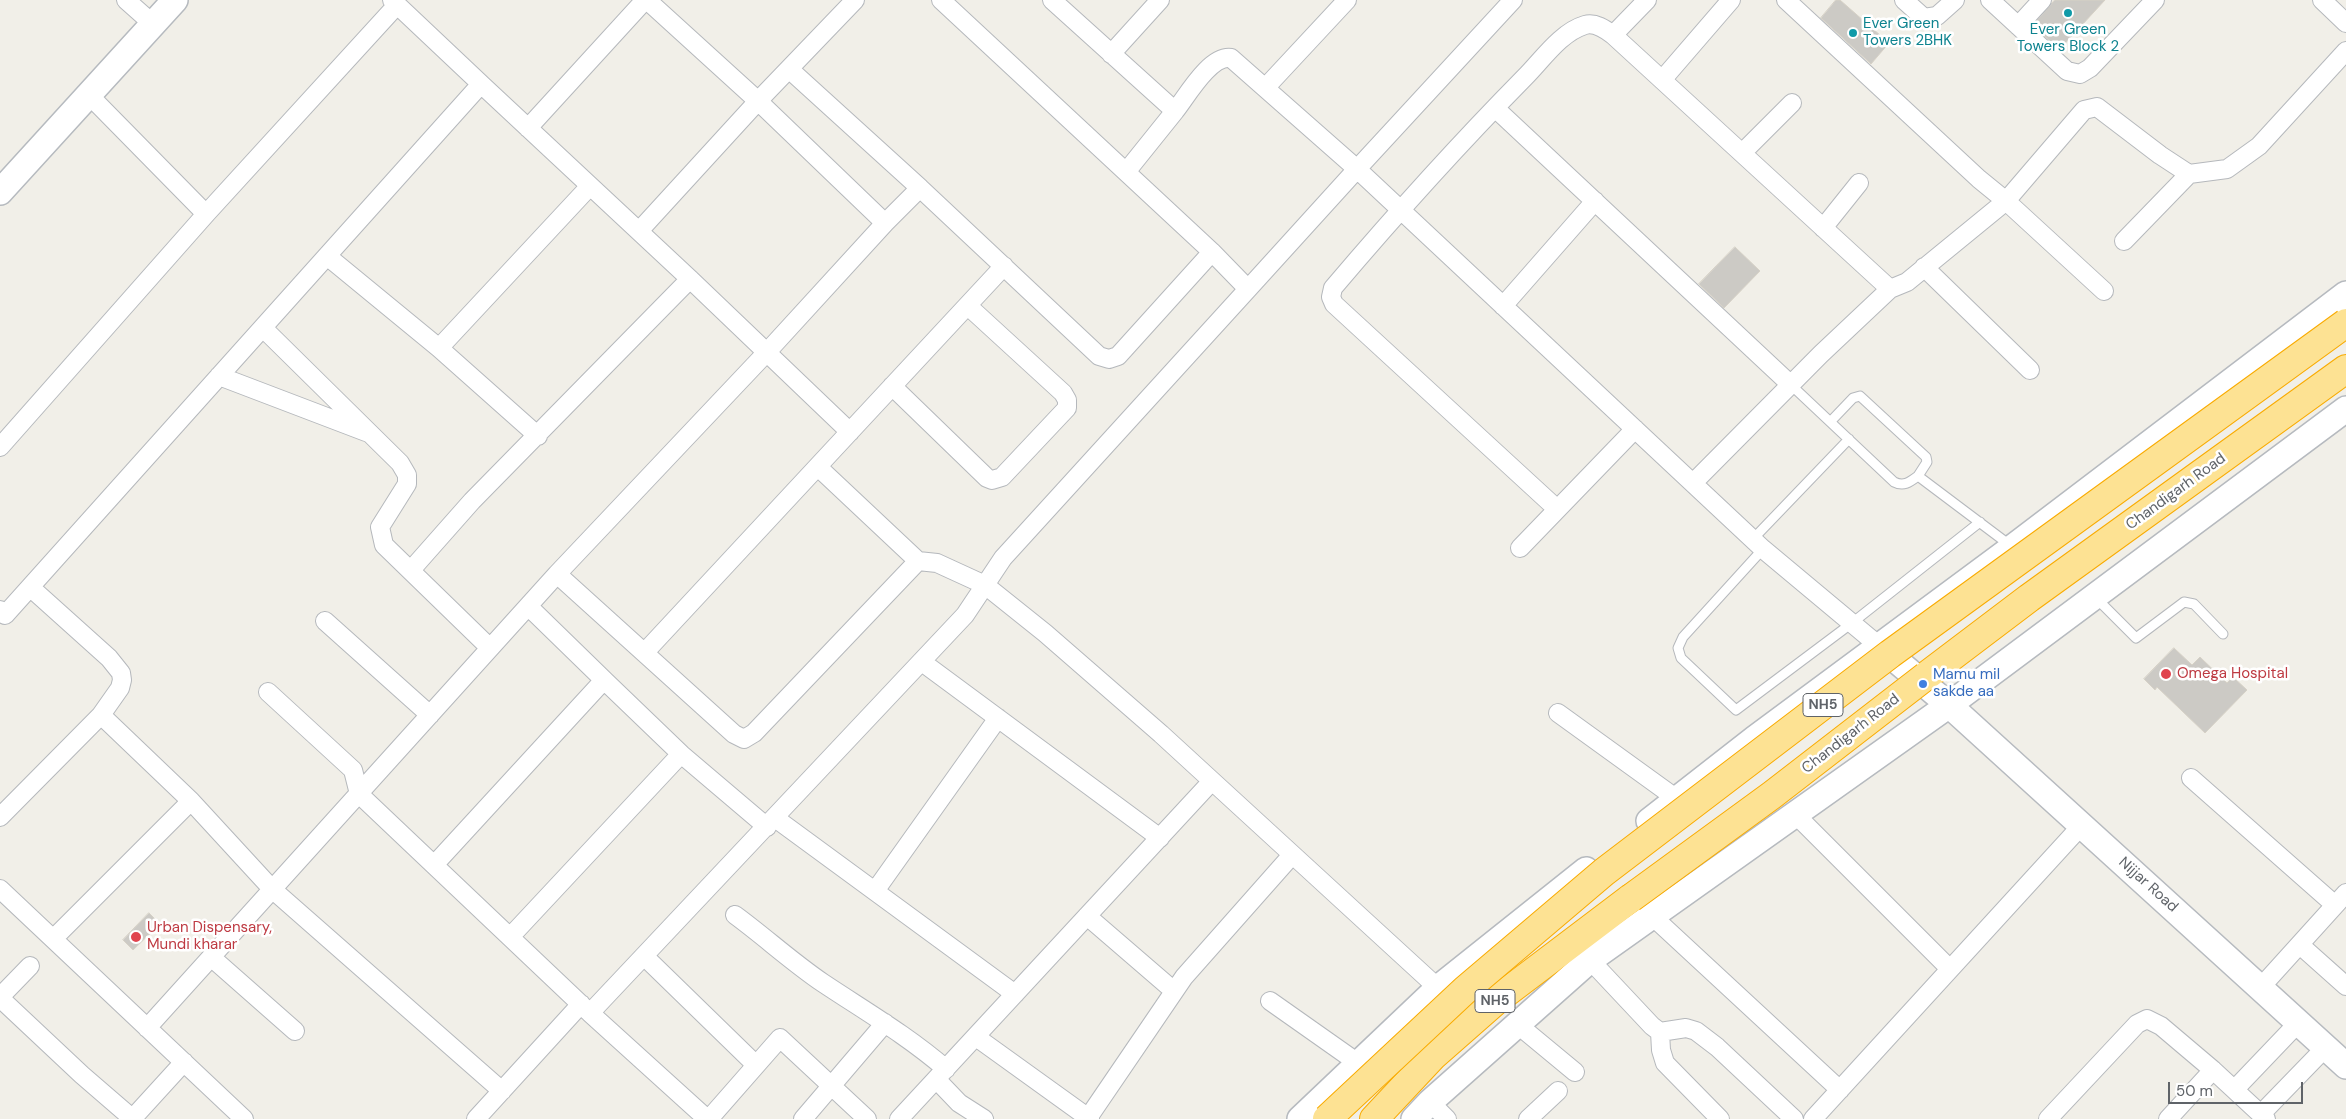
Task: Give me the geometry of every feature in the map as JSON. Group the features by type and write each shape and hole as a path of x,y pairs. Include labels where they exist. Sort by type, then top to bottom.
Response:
{"highway":[{"name":"NH5","path":"1326,1119 1459,996 1604,872 1898,648 2346,323"},
{"name":"Chandigarh Road","path":"1374,1119 1433,1056 1499,998 1772,795 2029,598 2346,369"}],"main road":[{"path":"0,192 175,0"},
{"path":"1300,1119 1438,988 1677,799 1878,645 2013,547 2346,294"},
{"path":"1430,1113 1516,1024 1590,960 1650,915 1949,704 2346,409"},
{"name":"Nijjar Road","path":"1878,645 1949,704 2346,1066"}],"street":[{"path":"126,0 153,24"},
{"path":"528,128 646,0 758,101 885,224"},
{"path":"639,232 758,101 855,0"},
{"path":"941,0 1212,252 1248,289"},
{"path":"1052,0 1174,111"},
{"path":"1111,54 1160,0"},
{"path":"1266,87 1347,0"},
{"path":"476,1119 585,1008 644,956 922,662 965,615 1003,558 1357,168 1513,0"},
{"path":"1613,35 1647,0"},
{"path":"1662,80 1731,0"},
{"path":"1786,0 1979,179 2006,201 2104,291"},
{"path":"1904,0 1924,18 1933,18 1955,0"},
{"path":"1990,0 2067,71 2080,74 2090,68 2155,0"},
{"path":"2018,26 2042,0"},
{"path":"2322,0 2346,23"},
{"path":"0,447 394,2 690,279 850,432"},
{"path":"1557,509 1334,304 1331,297 1333,288 1400,209 1570,32 1587,24 1600,26 1613,35 1890,289"},
{"path":"2124,241 2189,174 2227,169 2259,146 2346,51"},
{"path":"1126,172 1213,62 1224,57 1231,58 1357,168 1758,544 1878,645"},
{"path":"789,69 920,188 1099,356 1109,359 1118,356 1212,252"},
{"path":"2,615 30,587 481,84"},
{"path":"88,94 206,214"},
{"path":"1742,153 1792,103"},
{"path":"1693,483 1790,384 1890,289 1908,282 1924,266 2006,201 2084,110 2090,107 2097,107 2160,155 2189,174"},
{"path":"1495,108 1790,384"},
{"path":"1823,228 1859,183"},
{"path":"439,348 590,186"},
{"path":"147,1028 557,574 920,188"},
{"path":"1503,306 1595,202"},
{"path":"327,256 439,348 538,436"},
{"path":"645,652 1004,266"},
{"path":"1924,266 2030,370"},
{"path":"412,570 472,501 538,436 690,279"},
{"path":"892,386 987,478 997,480 1002,478 1067,408 1067,400 1063,393 968,306"},
{"path":"262,328 400,463 407,475 407,484 380,527 384,545 412,570 490,648"},
{"path":"219,376 373,435"},
{"path":"1520,548 1635,428"},
{"path":"818,467 918,561 937,563 986,585 1052,639 1212,781 1438,988"},
{"path":"557,574 734,734 744,738 754,733 918,561"},
{"path":"0,817 101,715 120,688 122,680 121,673 109,658 30,587"},
{"path":"528,606 681,754 771,823 875,891 1015,994"},
{"path":"325,621 430,715"},
{"path":"922,662 1160,838"},
{"path":"434,865 604,680"},
{"path":"268,692 353,770 359,794 699,1116 756,1065 780,1038 867,1119"},
{"path":"1558,713 1677,799"},
{"path":"101,715 191,801 272,889 502,1091"},
{"path":"875,891 998,718"},
{"path":"510,937 681,754"},
{"path":"2191,778 2340,899 2261,987"},
{"path":"899,1119 1212,781"},
{"path":"53,939 191,801"},
{"path":"1795,814 1950,969"},
{"path":"1813,1119 2082,825"},
{"path":"976,1037 1079,1116 1174,991 1219,936 1292,854"},
{"path":"0,889 244,1119"},
{"path":"735,914 801,967 917,1044 941,1074 959,1103 984,1119"},
{"path":"1650,915 1840,1090"},
{"path":"1087,916 1174,991"},
{"path":"2300,945 2346,986"},
{"path":"644,956 756,1065"},
{"path":"211,957 295,1031"},
{"path":"1590,960 1627,1001 1660,1032 1661,1050 1665,1063 1720,1119"},
{"path":"30,966 0,998 132,1119 184,1062"},
{"path":"1270,1001 1358,1063"},
{"path":"2048,1119 2138,1024 2147,1019 2161,1026 2264,1116 2326,1047"},
{"path":"2235,1090 2299,1022"},
{"path":"804,1119 885,1023"},
{"path":"1516,1024 1575,1072"},
{"path":"1660,1032 1686,1028 1696,1031 1717,1047 1794,1119"},
{"path":"2168,1119 2212,1070"},
{"path":"1528,1119 1558,1092"}],"lane":[{"path":"1790,384 1894,482 1900,485 1908,484 1918,476 1927,462 1926,457 1860,396 1853,398 1831,421"},
{"path":"1849,439 1758,544 1683,637 1678,648 1681,658 1736,710 1852,623 1980,522"},
{"path":"1918,476 2013,547"},
{"path":"2094,596 2136,638 2184,602 2194,604 2223,634"}],"building":[{"name":"Ever Green Towers 2BHK","path":"1836,0 1840,0 1889,43 1871,64 1821,18"},
{"name":"Ever Green Towers Block 2","path":"2055,0 2105,0 2059,50 2033,25"},
{"path":"1735,247 1760,271 1724,308 1699,284"},
{"path":"2174,648 2192,665 2200,657 2227,683 2233,677 2247,690 2205,733 2157,687 2155,690 2144,679"},
{"path":"149,913 160,924 133,950 123,940"}],"place":[{"name":"Ever Green Towers Block 2","path":"2068,13"},
{"name":"Ever Green Towers 2BHK","path":"1853,33"},
{"name":"Omega Hospital","path":"2166,674"},
{"name":"Mamu mil sakde aa","path":"1923,684"},
{"name":"Urban Dispensary, Mundi kharar","path":"136,937"}]}
